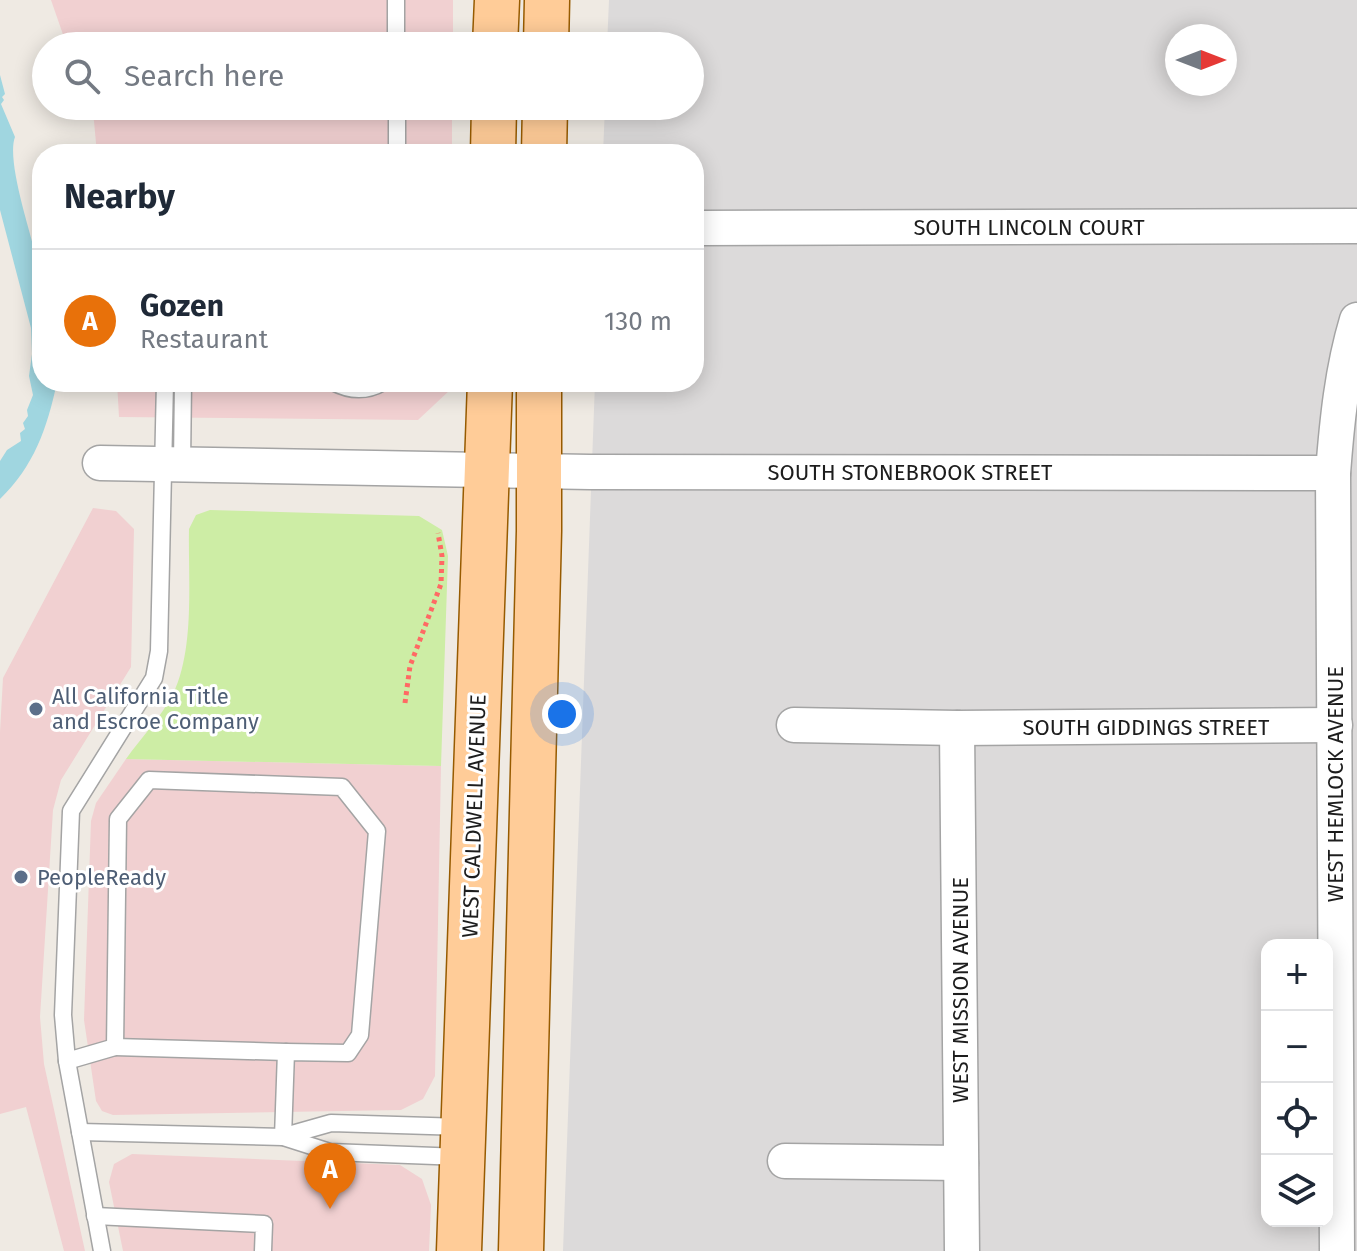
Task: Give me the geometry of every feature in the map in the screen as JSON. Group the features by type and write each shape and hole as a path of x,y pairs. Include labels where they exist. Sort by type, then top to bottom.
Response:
{"main road":[{"path":"496,32 497,0"},
{"path":"546,32 547,0"},
{"path":"493,144 494,120"},
{"path":"544,144 545,120"},
{"name":"WEST CALDWELL AVENUE","path":"459,1251 490,392"},
{"path":"521,1251 539,392"},
{"path":"463,1142 476,1135 490,1162 494,1180 492,1251"}],"street":[{"name":"SOUTH LINCOLN COURT","path":"704,228 1357,226"},
{"name":"WEST HEMLOCK AVENUE","path":"1337,1251 1333,473 1347,353 1357,320"},
{"name":"SOUTH STONEBROOK STREET","path":"100,463 539,471 1333,473"},
{"name":"SOUTH GIDDINGS STREET","path":"794,725 957,728 1335,725"},
{"name":"WEST MISSION AVENUE","path":"957,728 962,1251"},
{"path":"785,1161 961,1163"}],"lane":[{"path":"396,0 396,32"},
{"path":"397,120 397,144"},
{"path":"166,392 173,464"},
{"path":"102,1251 67,1061 63,1015 71,811 154,678 182,392"},
{"path":"67,1061 115,1047 348,1053 360,1035 377,831 342,787 149,780 118,819 115,1047"},
{"path":"283,1137 286,1052"},
{"path":"283,1137 331,1123 463,1142"},
{"path":"80,1132 283,1137 330,1152 463,1142"},
{"path":"95,1216 264,1224 263,1251"}],"path":[{"path":"405,703 410,666 441,584 442,556 438,533"}],"shaded area":[{"path":"51,0 453,0 453,32 62,32"},
{"path":"609,0 1357,0 1357,1251 563,1251 595,392 704,392 704,144 603,144 604,120 704,120 704,32 608,32"},
{"path":"452,120 452,144 96,144 94,121"},
{"path":"118,392 448,392 418,420 119,417"},
{"path":"93,508 116,511 134,529 131,667 61,780 53,810 40,1017 44,1064 85,1251 64,1251 26,1107 0,1114 0,732 3,678"},
{"path":"126,759 441,766 435,1076 423,1099 401,1110 113,1115 102,1111 96,1101 84,1020 91,821 96,803"},
{"path":"132,1154 400,1165 422,1179 431,1205 429,1251 123,1251 109,1182 114,1164"}],"green space":[{"path":"210,510 419,516 442,530 448,556 441,766 126,759 168,703 180,676 189,613 189,529 196,515"}],"water":[{"path":"0,75 5,94 1,104 15,137 16,179 32,242 32,354 31,328 0,210"},
{"path":"32,354 32,390 29,376"},
{"path":"32,392 55,392 38,446 22,473 0,499 0,461 7,450 21,441 20,433 25,429 23,423"}],"place":[{"name":"All California Title and Escroe Company","path":"36,709"},
{"name":"PeopleReady","path":"21,877"},
{"name":"Gozen","path":"330,1209"}]}
